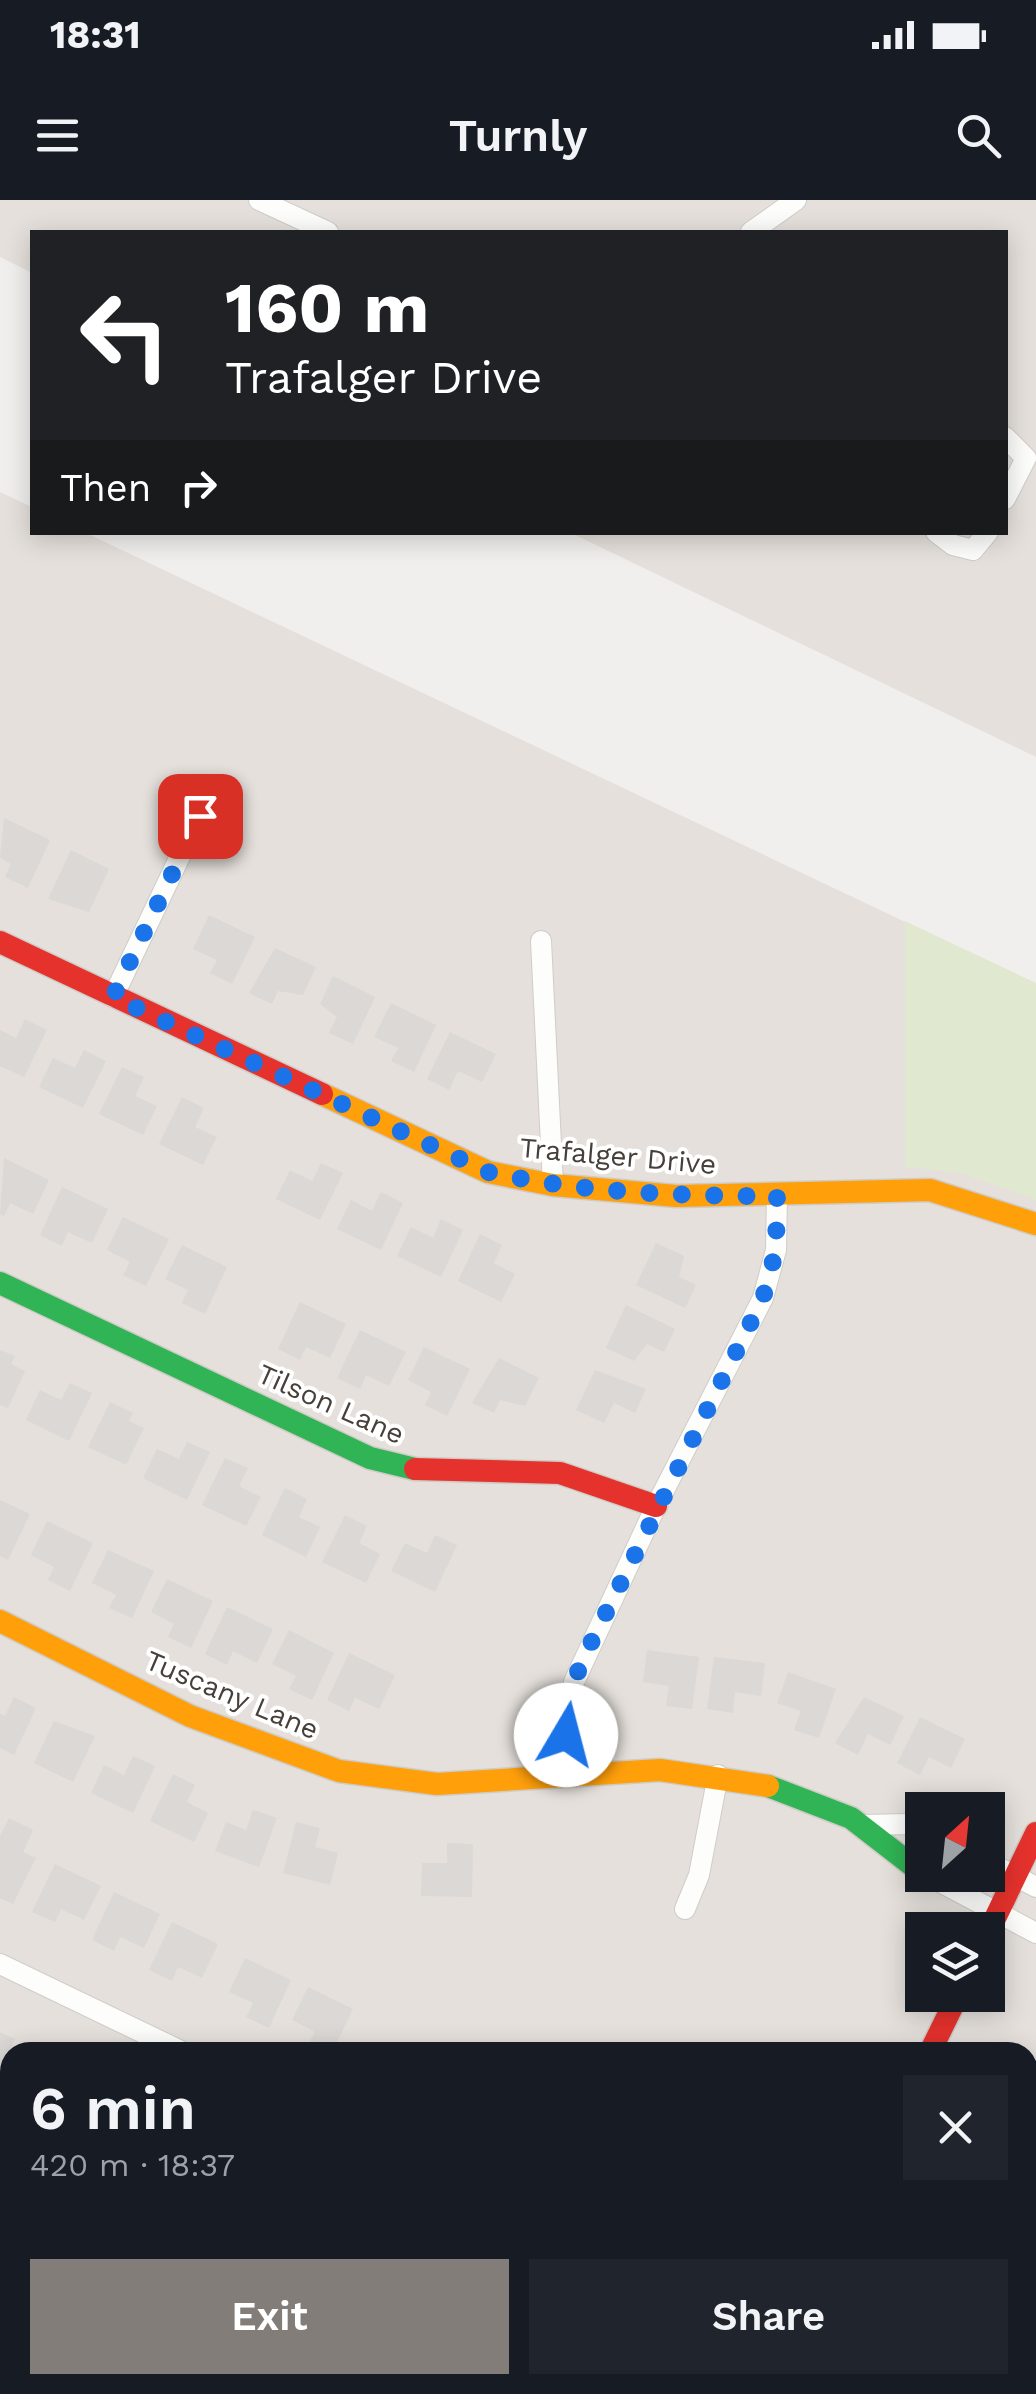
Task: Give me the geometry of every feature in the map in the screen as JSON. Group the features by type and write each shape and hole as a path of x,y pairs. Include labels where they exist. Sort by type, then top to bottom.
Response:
{"street":[{"path":"258,200 324,230"},
{"path":"754,230 796,200"},
{"path":"1008,440 1026,458 1008,493"},
{"path":"940,535 952,545 973,550 986,535"},
{"path":"113,997 214,785"},
{"path":"541,941 552,1185"},
{"name":"Trafalger Drive","path":"0,942 447,1156 488,1172 552,1185 676,1196 930,1190 1036,1224"},
{"path":"574,1772 566,1735 574,1682 656,1506 763,1298 776,1250 777,1196"},
{"name":"Tilson Lane","path":"0,1283 370,1458 427,1474 544,1472 578,1477 656,1506"},
{"name":"Tuscany Lane","path":"0,1622 216,1726 304,1762 410,1782 478,1784 638,1769 718,1775 802,1796 862,1825 894,1860 905,1865"},
{"path":"685,1909 700,1874 718,1775"},
{"name":"Tuscany Lane","path":"862,1825 905,1824"},
{"path":"998,1911 1036,1833"},
{"path":"1005,1871 1036,1887"},
{"name":"Tuscany Lane","path":"961,1892 1036,1933"},
{"path":"0,1964 160,2042"},
{"path":"935,2042 950,2012"}],"shaded area":[{"path":"0,200 1036,200 1036,757 575,535 1008,535 1008,230 30,230 30,272 0,257"},
{"path":"0,492 30,506 30,535 90,535 1036,984 1036,2042 0,2042"}],"green space":[{"path":"905,921 1036,983 1036,1200 962,1173 905,1167"}],"building":[{"path":"4,818 50,840 28,888 5,877 11,864 0,858"},
{"path":"71,850 109,869 89,912 48,899"},
{"path":"209,915 255,937 232,984 210,973 217,960 193,949"},
{"path":"275,948 316,967 303,995 278,991 272,1004 249,993"},
{"path":"333,976 375,997 353,1044 329,1033 337,1017 320,1004"},
{"path":"391,1003 436,1025 414,1072 391,1061 398,1048 374,1037"},
{"path":"25,1019 47,1030 24,1077 0,1066 0,1030 16,1038"},
{"path":"450,1032 496,1054 482,1082 458,1071 449,1090 427,1079"},
{"path":"84,1050 106,1061 83,1108 39,1087 53,1058 75,1068"},
{"path":"122,1067 144,1077 135,1096 157,1106 143,1135 99,1114"},
{"path":"182,1097 204,1108 195,1127 217,1137 203,1165 159,1144"},
{"path":"4,1158 49,1180 33,1214 10,1203 4,1216 0,1214"},
{"path":"321,1163 343,1173 320,1220 276,1199 290,1170 312,1181"},
{"path":"62,1187 108,1209 92,1243 68,1232 62,1246 40,1235"},
{"path":"381,1192 403,1203 381,1250 337,1229 351,1200 372,1211"},
{"path":"123,1217 169,1239 146,1286 123,1275 130,1262 107,1250"},
{"path":"441,1219 463,1230 441,1277 397,1256 411,1227 433,1238"},
{"path":"480,1234 502,1245 494,1263 515,1274 501,1302 458,1281"},
{"path":"656,1243 684,1256 679,1277 696,1285 685,1308 636,1285"},
{"path":"182,1245 227,1267 205,1314 182,1303 188,1290 165,1279"},
{"path":"300,1302 346,1324 330,1358 306,1347 300,1360 278,1349"},
{"path":"626,1305 675,1329 664,1352 647,1344 634,1361 606,1348"},
{"path":"360,1330 406,1352 389,1386 366,1375 360,1389 337,1378"},
{"path":"424,1347 470,1369 447,1416 425,1405 431,1392 408,1380"},
{"path":"0,1350 15,1356 11,1364 25,1371 8,1408 0,1405"},
{"path":"499,1358 539,1378 525,1406 500,1400 494,1413 472,1403"},
{"path":"595,1370 646,1389 635,1413 614,1403 604,1423 576,1410"},
{"path":"70,1383 92,1393 69,1441 26,1420 40,1390 61,1400"},
{"path":"110,1402 133,1413 129,1421 144,1428 126,1465 88,1447"},
{"path":"187,1442 210,1452 187,1500 143,1478 157,1449 179,1459"},
{"path":"225,1458 248,1468 239,1486 261,1497 246,1526 202,1505"},
{"path":"285,1488 307,1499 299,1517 320,1527 306,1557 262,1535"},
{"path":"0,1500 30,1514 8,1560 0,1556"},
{"path":"345,1515 367,1526 359,1543 380,1554 366,1583 322,1562"},
{"path":"47,1521 93,1543 70,1591 48,1580 54,1567 31,1555"},
{"path":"435,1535 457,1545 435,1592 391,1571 405,1543 427,1553"},
{"path":"108,1550 154,1571 132,1618 109,1608 116,1595 92,1583"},
{"path":"167,1579 213,1601 191,1648 168,1637 174,1624 151,1612"},
{"path":"227,1607 273,1629 257,1663 233,1651 227,1665 205,1654"},
{"path":"289,1630 334,1653 312,1700 289,1689 296,1676 272,1664"},
{"path":"647,1650 699,1657 692,1709 666,1706 669,1686 643,1682"},
{"path":"349,1653 395,1675 379,1709 355,1698 349,1711 327,1700"},
{"path":"714,1657 765,1663 761,1696 735,1692 733,1713 707,1709"},
{"path":"788,1672 836,1689 819,1738 794,1730 801,1711 777,1703"},
{"path":"14,1697 36,1708 14,1755 0,1748 0,1714 5,1716"},
{"path":"864,1697 904,1716 890,1745 868,1734 858,1755 835,1743"},
{"path":"920,1717 965,1739 951,1768 929,1757 920,1775 897,1763"},
{"path":"54,1721 95,1736 73,1782 34,1763"},
{"path":"133,1756 155,1766 133,1813 91,1793 104,1765 124,1775"},
{"path":"173,1774 195,1785 187,1802 208,1813 194,1842 150,1821"},
{"path":"253,1810 277,1818 259,1867 215,1851 226,1822 246,1830"},
{"path":"9,1818 33,1830 23,1852 36,1858 13,1904 0,1898 0,1836"},
{"path":"296,1822 320,1828 315,1847 338,1853 330,1885 283,1873"},
{"path":"447,1843 473,1844 472,1897 421,1896 422,1863 447,1863"},
{"path":"55,1864 101,1886 84,1920 61,1909 55,1922 32,1912"},
{"path":"114,1892 160,1914 144,1948 120,1937 114,1951 92,1940"},
{"path":"172,1922 218,1944 202,1978 178,1967 172,1981 149,1970"},
{"path":"245,1958 291,1980 269,2028 246,2017 253,2003 229,1992"},
{"path":"308,1987 353,2009 337,2042 310,2042 315,2032 292,2020"},
{"path":"0,2032 15,2039 14,2042 0,2042"}],"traffic: fast":[{"path":"0,1283 370,1458 415,1469"},
{"path":"768,1786 851,1818 905,1860"}],"traffic: slow":[{"path":"322,1094 488,1172 553,1185 676,1196 930,1190 1036,1224"},
{"path":"0,1621 190,1716 339,1771 437,1784 660,1770 768,1786"}],"traffic: jam":[{"path":"0,942 322,1094"},
{"path":"415,1469 560,1473 656,1506"},
{"path":"998,1912 1036,1833"},
{"path":"935,2042 950,2012"}],"route":[{"path":"200,816 113,997 488,1172 552,1185 676,1196 777,1196 776,1250 763,1298 580,1665 569,1701 566,1735"}]}
